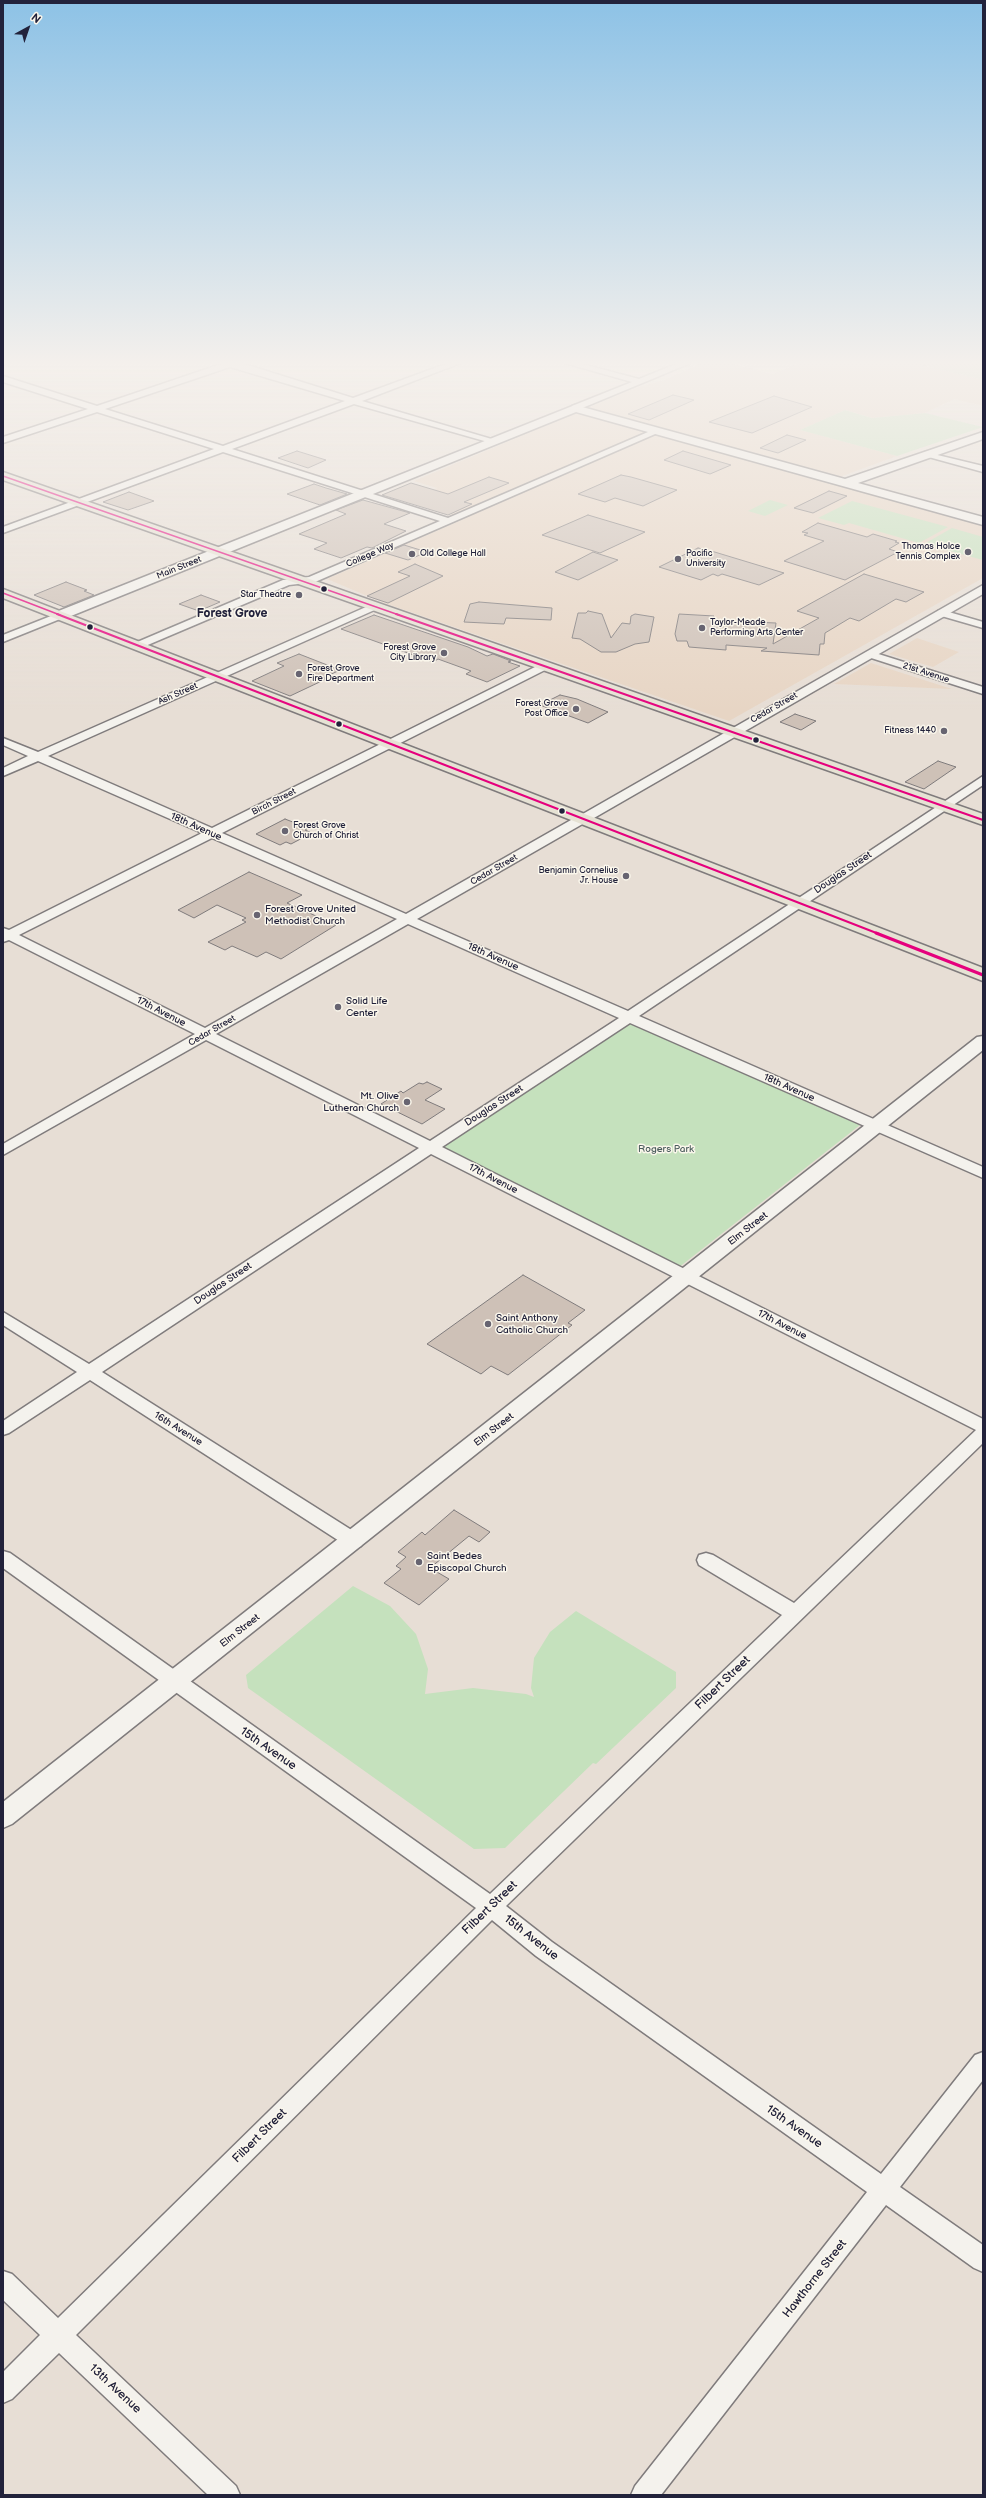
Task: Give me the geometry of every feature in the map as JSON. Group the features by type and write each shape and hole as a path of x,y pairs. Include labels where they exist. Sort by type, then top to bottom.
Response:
{"main road":[{"path":"10,479 983,820"},
{"path":"3,593 983,975"}],"street":[{"path":"3,530 142,479"},
{"path":"316,479 449,521"},
{"name":"Main Street","path":"3,639 402,479"},
{"name":"College Way","path":"139,645 287,582 311,580 548,479"},
{"path":"830,479 983,521"},
{"path":"846,483 859,479"},
{"name":"Cedar Street","path":"3,1150 408,920 983,589"},
{"name":"Ash Street","path":"3,772 375,606"},
{"path":"942,612 983,625"},
{"name":"21st Avenue","path":"869,654 983,691"},
{"name":"Birch Street","path":"5,935 544,666"},
{"name":"18th Avenue","path":"3,741 983,1173"},
{"name":"Douglas Street","path":"3,1429 629,1017 983,780"},
{"name":"17th Avenue","path":"5,935 983,1426"},
{"name":"Elm Street","path":"3,1817 878,1127 983,1041"},
{"name":"16th Avenue","path":"3,1317 354,1541"},
{"name":"Filbert Street","path":"3,2390 491,1907 983,1432"},
{"name":"15th Avenue","path":"3,1558 491,1907 544,1949 983,2260"},
{"path":"706,1560 795,1613"},
{"name":"Hawthorne Street","path":"644,2495 884,2191 983,2062"},
{"name":"13th Avenue","path":"3,2283 227,2495"}],"shaded area":[{"name":"Pacific University","path":"420,479 835,479 826,482 983,525 983,578 729,721 384,603 327,579 464,519 408,500 437,488 414,481"},
{"path":"917,638 959,652 933,667 889,654"},
{"path":"871,663 952,689 834,684"}],"green space":[{"path":"770,500 788,505 765,516 748,511"},
{"path":"852,501 948,527 919,543 849,523 844,525 818,518"},
{"name":"Thomas Holce Tennis Complex","path":"952,528 983,537 983,560 924,544"},
{"name":"Rogers Park","path":"629,1023 860,1125 678,1268 442,1148"},
{"path":"353,1586 390,1606 416,1634 428,1669 425,1694 473,1688 526,1694 534,1697 531,1688 534,1658 550,1632 576,1611 676,1672 676,1688 596,1764 593,1763 505,1848 474,1849 248,1688 246,1675"}],"building":[{"path":"485,479 494,479 509,483 464,502 472,504 448,515 382,495 411,483 448,494"},
{"path":"613,479 637,479 677,490 643,506 615,498 605,502 578,494"},
{"path":"314,484 347,494 320,505 287,494"},
{"path":"829,491 847,496 813,513 794,508"},
{"path":"129,492 154,501 128,510 103,502"},
{"path":"363,500 410,513 384,524 406,531 372,548 367,547 341,558 314,549 327,543 299,534 346,514 336,510"},
{"path":"588,515 645,532 600,553 542,535"},
{"path":"818,523 867,537 873,534 897,541 895,542 899,543 889,549 898,552 845,580 784,561 824,541 804,535 808,533 802,532"},
{"path":"404,545 427,552 408,560 385,553"},
{"path":"698,548 784,573 759,585 722,574 718,576 713,574 701,580 659,567"},
{"path":"593,552 618,560 578,580 555,572"},
{"path":"415,564 443,576 388,603 367,596 410,576 398,572"},
{"path":"864,574 924,592 906,602 896,599 859,621 850,618 825,633 824,644 820,644 819,655 761,651 767,648 726,645 726,650 689,647 687,641 677,641 675,634 679,614 714,616 713,619 726,621 776,623 773,644 819,618 797,611"},
{"path":"66,582 87,590 84,591 94,595 64,607 34,595"},
{"path":"201,595 220,602 199,611 179,604"},
{"path":"479,602 552,608 551,620 506,618 504,624 464,622 470,604"},
{"path":"588,611 602,614 611,638 622,623 630,624 631,616 635,614 654,617 649,642 635,644 616,652 601,652 580,639 572,638 578,613 586,613"},
{"name":"Forest Grove City Library","path":"374,615 468,647 487,656 493,654 511,661 508,662 520,666 487,682 466,674 471,671 438,659 433,662 341,629"},
{"name":"Forest Grove Fire Department","path":"299,654 340,670 323,678 326,679 290,696 252,681 284,666 277,663"},
{"name":"Forest Grove Post Office","path":"560,695 577,699 608,712 588,723 540,705"},
{"path":"795,714 816,721 801,730 780,722"},
{"path":"938,761 956,767 924,789 905,782"},
{"name":"Forest Grove Church of Christ","path":"285,819 308,828 305,830 312,833 291,844 286,842 280,845 256,834"},
{"name":"Forest Grove United Methodist Church","path":"249,872 302,895 287,903 336,925 281,959 266,952 257,957 232,946 225,950 208,942 246,922 242,920 246,918 217,905 194,918 178,910"},
{"name":"Mt. Olive Lutheran Church","path":"427,1082 442,1089 425,1100 445,1109 422,1124 381,1104 401,1091 403,1093 419,1083 423,1084"},
{"name":"Saint Anthony Catholic Church","path":"523,1275 585,1310 568,1323 572,1325 508,1375 491,1366 481,1374 427,1344"},
{"name":"Saint Bedes Episcopal Church","path":"454,1510 490,1532 479,1542 469,1536 430,1568 449,1579 419,1605 384,1583 401,1569 396,1566 406,1557 398,1552 422,1532 425,1535"}],"transit line":[{"path":"10,479 983,820"},
{"path":"3,593 983,975"}],"place":[{"name":"Thomas Holce Tennis Complex","path":"968,552"},
{"name":"Old College Hall","path":"412,554"},
{"name":"Pacific University","path":"678,559"},
{"name":"Star Theatre","path":"299,595"},
{"name":"Taylor-Meade Performing Arts Center","path":"702,628"},
{"name":"Forest Grove City Library","path":"444,653"},
{"name":"Forest Grove Fire Department","path":"299,674"},
{"name":"Forest Grove Post Office","path":"576,709"},
{"name":"Fitness 1440","path":"944,731"},
{"name":"Forest Grove Church of Christ","path":"285,831"},
{"name":"Benjamin Cornelius Jr. House","path":"626,876"},
{"name":"Forest Grove United Methodist Church","path":"257,915"},
{"name":"Solid Life Center","path":"338,1007"},
{"name":"Mt. Olive Lutheran Church","path":"407,1102"},
{"name":"Saint Anthony Catholic Church","path":"488,1324"},
{"name":"Saint Bedes Episcopal Church","path":"419,1562"}],"district":[{"name":"Forest Grove","path":"232,614"}]}
